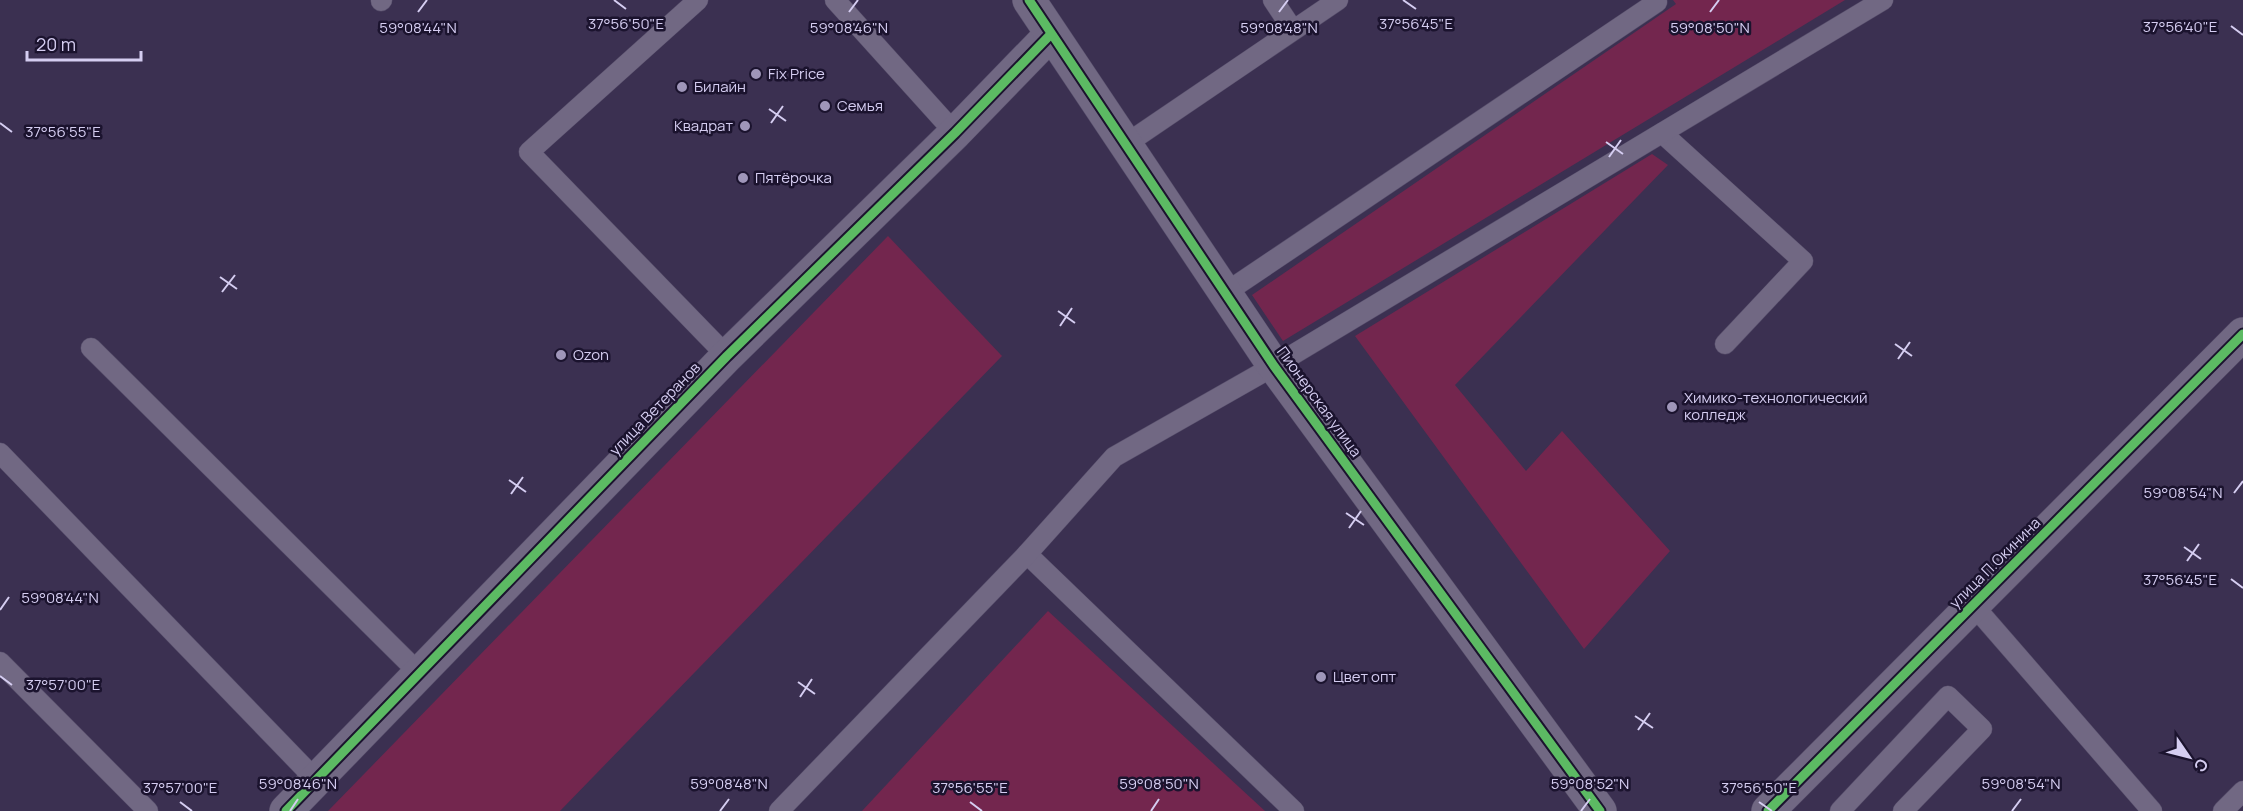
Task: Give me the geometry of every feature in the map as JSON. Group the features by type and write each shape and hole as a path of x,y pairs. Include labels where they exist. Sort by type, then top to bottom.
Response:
{"street":[{"name":"Пионерская улица","path":"1029,0 1274,366 1600,811"},
{"name":"улица Ветеранов","path":"286,811 728,356 955,133 1051,34"},
{"name":"улица П.Окинина","path":"1768,811 2243,334"}],"lane":[{"path":"698,0 529,152 728,356"},
{"path":"835,0 955,133"},
{"path":"1273,0 1293,30"},
{"path":"1126,144 1338,0"},
{"path":"1226,293 1657,2 1656,0"},
{"path":"779,811 1027,554 1114,457 1274,366 1883,0"},
{"path":"1662,133 1803,261 1725,344"},
{"path":"91,348 419,673"},
{"path":"0,453 316,780"},
{"path":"1027,554 1294,811"},
{"path":"1974,606 2152,811"},
{"path":"0,662 148,811"},
{"path":"1840,811 1948,696 1982,729 1903,811"},
{"path":"2223,811 2243,791"}],"shaded area":[{"path":"1673,0 1845,0 1283,341 1252,295 1676,4"},
{"path":"1652,154 1668,165 1455,385 1526,471 1562,431 1670,551 1584,649 1355,336"},
{"path":"888,236 1002,356 560,811 328,811"},
{"path":"1048,611 1265,811 862,811"}],"cycle path":[{"path":"1029,0 1274,366 1600,811"},
{"path":"286,811 727,356 955,133 1051,34"},
{"path":"1768,811 2243,334"}],"place":[{"name":"Fix Price","path":"756,74"},
{"name":"Билайн","path":"682,87"},
{"name":"Семья","path":"825,106"},
{"name":"Квадрат","path":"745,126"},
{"name":"Пятёрочка","path":"743,178"},
{"name":"Ozon","path":"561,355"},
{"name":"Химико-технологический колледж","path":"1672,407"},
{"name":"Цвет опт","path":"1321,677"}]}
